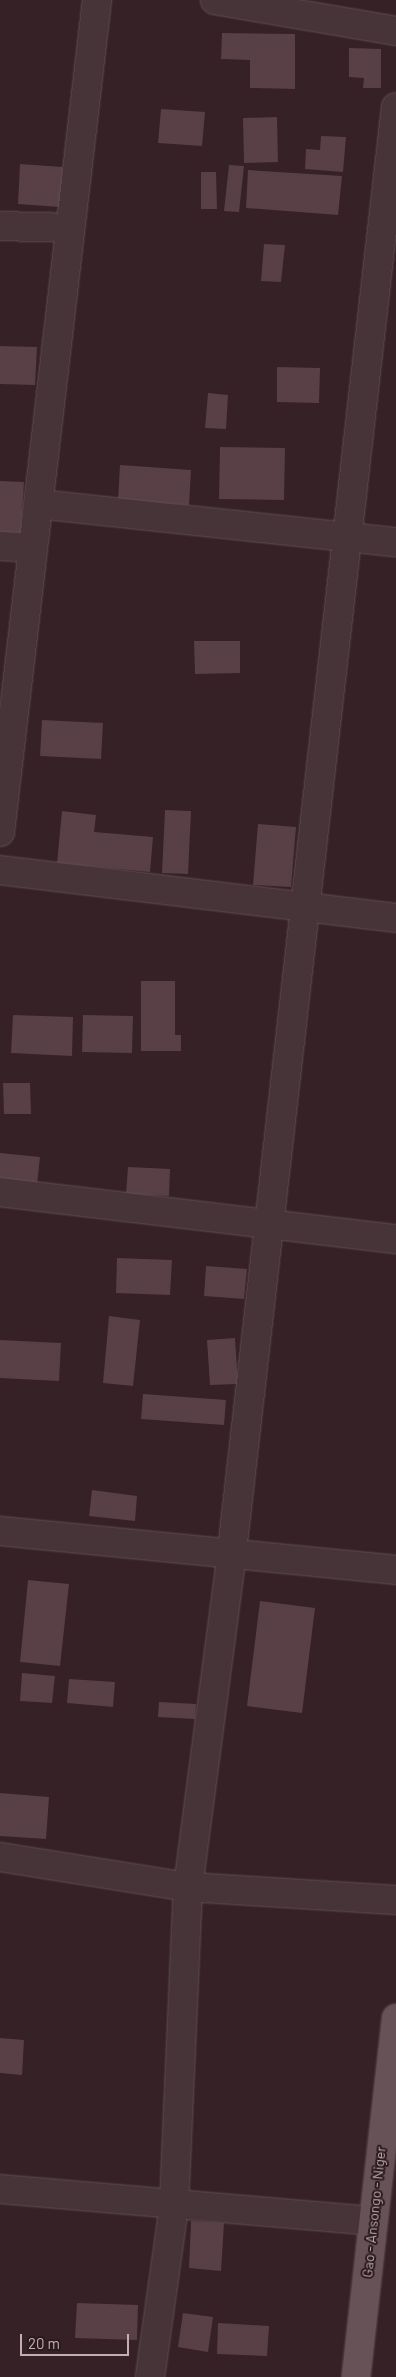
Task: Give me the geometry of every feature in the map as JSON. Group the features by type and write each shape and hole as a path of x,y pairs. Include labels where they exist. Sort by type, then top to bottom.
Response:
{"main road":[{"name":"Gao - Ansongo - Niger","path":"356,2377 373,2221 390,2135 396,2018"}],"street":[{"path":"0,832 96,0"},
{"path":"216,0 396,31"},
{"path":"150,2377 174,2206 188,1887 232,1551 345,535 396,107"},
{"path":"0,226 70,228"},
{"path":"38,504 345,535 396,542"},
{"path":"0,546 33,548"},
{"path":"0,870 396,918"},
{"path":"0,1192 396,1239"},
{"path":"0,1530 232,1551 396,1570"},
{"path":"0,1857 188,1887 396,1900"},
{"path":"0,2189 174,2206 373,2221"}],"building":[{"path":"222,33 295,34 295,89 250,88 250,60 221,59"},
{"path":"349,48 381,49 381,88 363,88 364,78 349,77"},
{"path":"161,109 205,112 202,146 158,143"},
{"path":"277,117 278,162 244,163 243,118"},
{"path":"321,136 346,137 343,172 305,169 306,149 320,150"},
{"path":"20,164 63,167 60,207 18,204"},
{"path":"229,165 244,166 239,212 224,211"},
{"path":"248,170 342,176 338,215 246,208"},
{"path":"201,172 216,172 217,209 201,209"},
{"path":"264,244 285,245 281,282 261,281"},
{"path":"0,346 37,347 35,385 0,384"},
{"path":"277,367 320,368 319,403 277,402"},
{"path":"208,393 228,395 226,429 205,428"},
{"path":"220,447 285,448 284,500 219,499"},
{"path":"120,465 191,470 189,505 118,501"},
{"path":"0,481 24,482 21,533 0,532"},
{"path":"194,641 240,641 240,673 195,674"},
{"path":"42,720 103,723 101,759 40,756"},
{"path":"165,810 191,811 188,874 162,873"},
{"path":"62,811 96,815 94,832 153,837 150,872 57,863"},
{"path":"258,824 296,827 291,887 253,885"},
{"path":"141,981 175,981 175,1035 181,1035 181,1051 141,1051"},
{"path":"13,1015 73,1017 72,1056 11,1053"},
{"path":"83,1015 133,1016 132,1053 82,1052"},
{"path":"3,1083 30,1083 31,1114 4,1114"},
{"path":"0,1153 40,1157 37,1185 0,1181"},
{"path":"128,1167 170,1169 169,1196 126,1194"},
{"path":"117,1258 172,1260 170,1295 116,1293"},
{"path":"206,1266 247,1269 244,1299 204,1296"},
{"path":"109,1316 140,1320 133,1386 103,1383"},
{"path":"235,1338 238,1384 210,1385 207,1340"},
{"path":"0,1340 61,1343 59,1381 0,1378"},
{"path":"143,1394 226,1400 224,1425 141,1419"},
{"path":"92,1490 137,1496 135,1521 89,1516"},
{"path":"28,1580 69,1584 60,1666 20,1662"},
{"path":"260,1601 315,1608 302,1713 247,1706"},
{"path":"22,1673 55,1676 52,1703 20,1701"},
{"path":"69,1679 115,1682 113,1707 67,1703"},
{"path":"159,1702 196,1704 195,1719 158,1717"},
{"path":"0,1793 49,1797 46,1839 0,1836"},
{"path":"0,2038 24,2040 22,2075 0,2073"},
{"path":"191,2221 224,2223 221,2271 189,2268"},
{"path":"77,2303 138,2305 137,2340 75,2338"},
{"path":"183,2313 213,2317 208,2352 178,2347"},
{"path":"218,2323 269,2326 267,2356 217,2354"}]}
